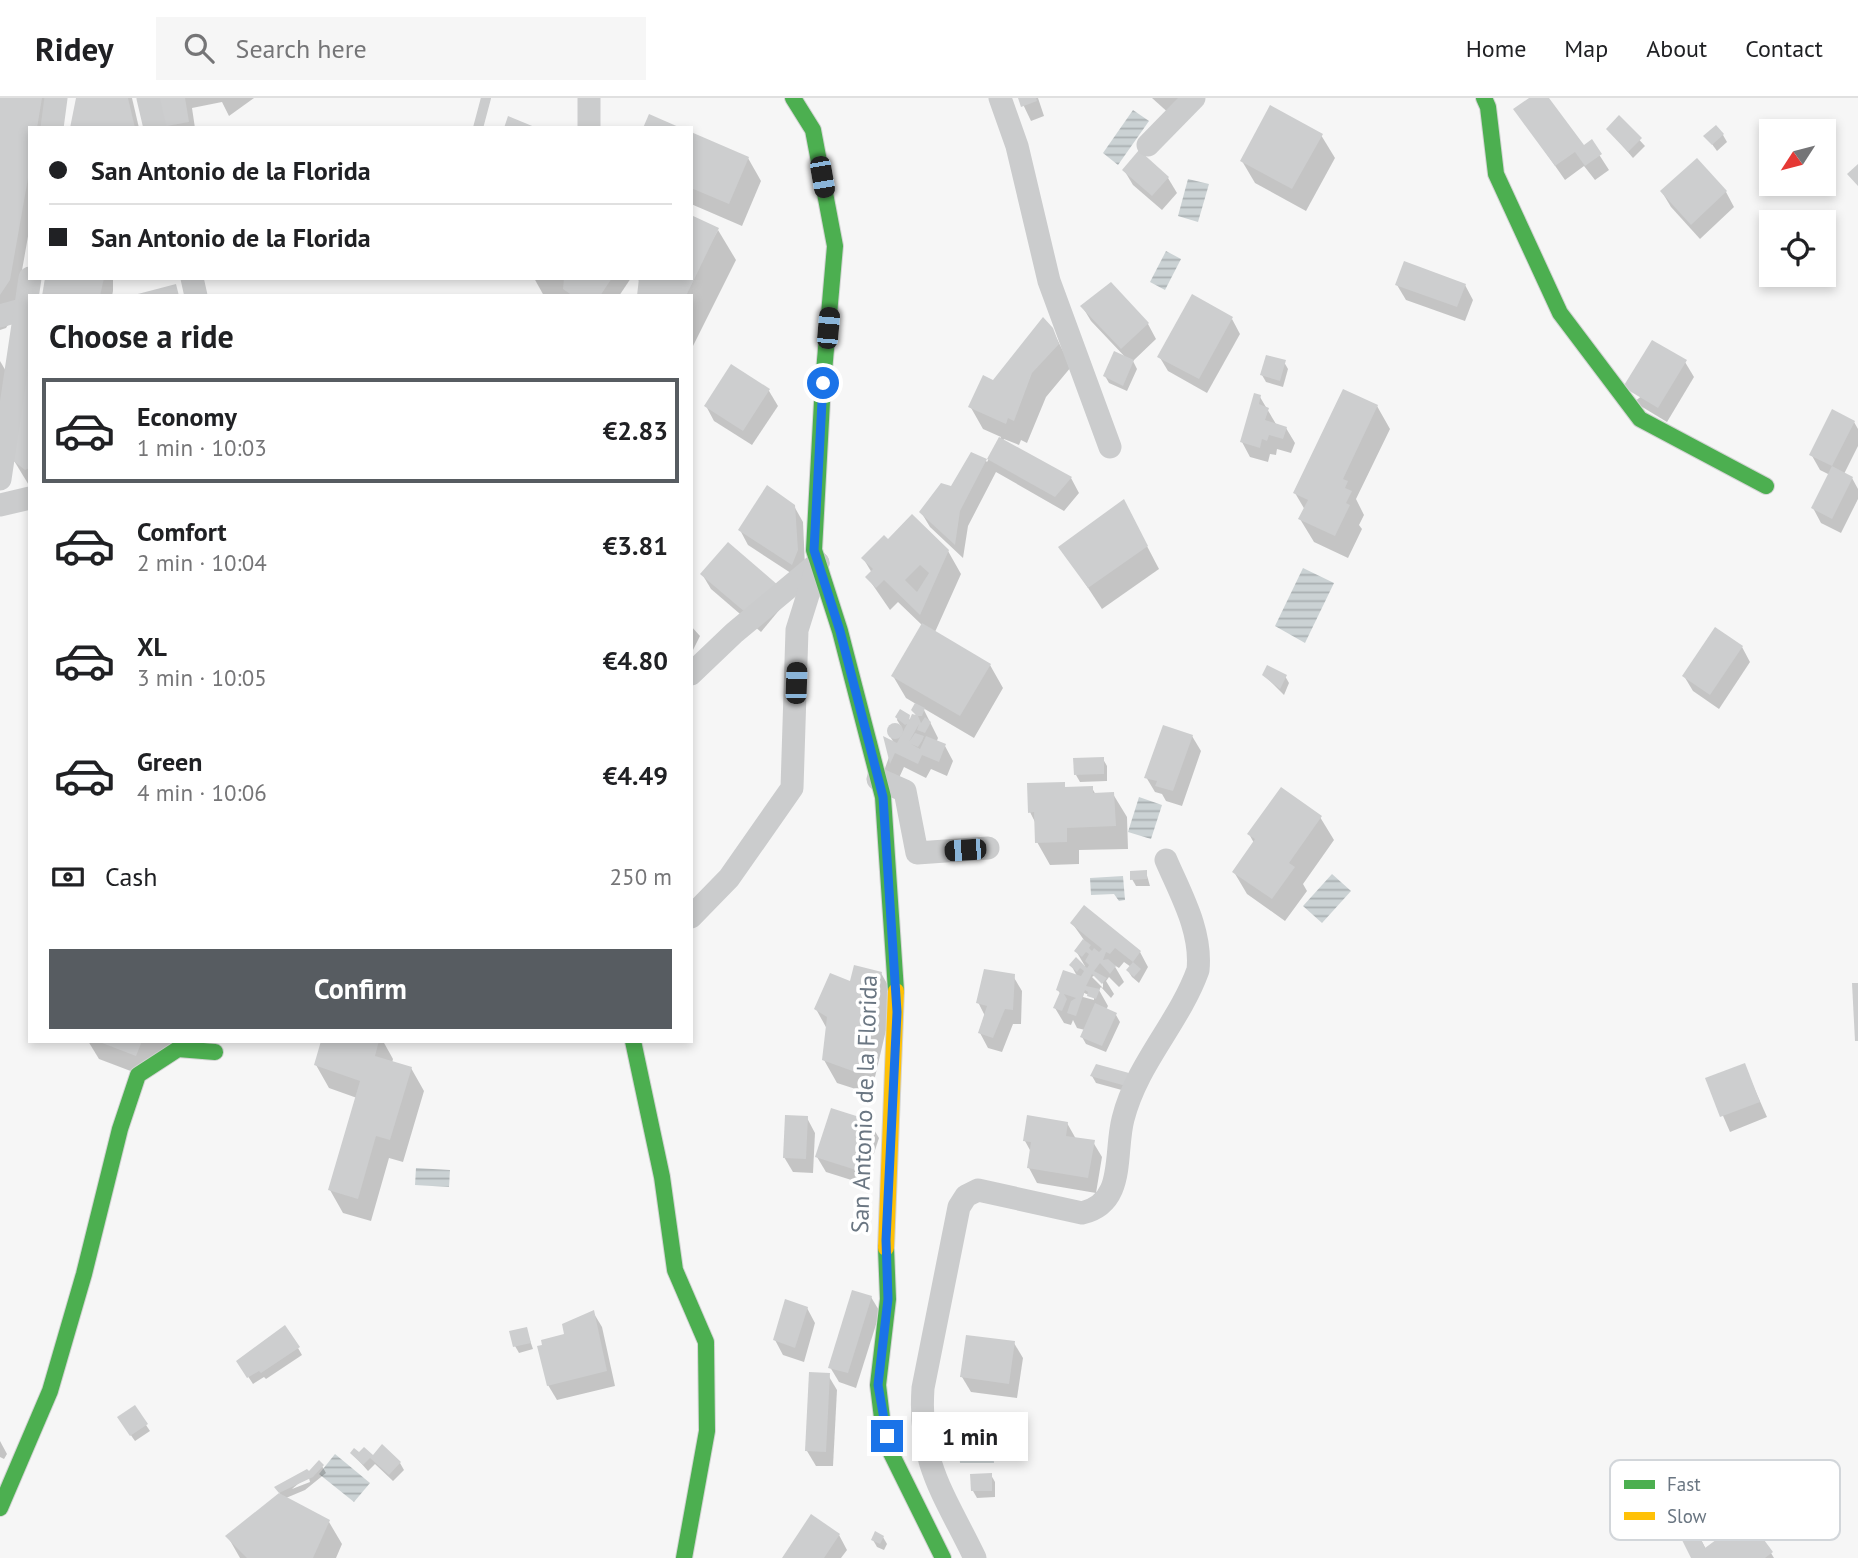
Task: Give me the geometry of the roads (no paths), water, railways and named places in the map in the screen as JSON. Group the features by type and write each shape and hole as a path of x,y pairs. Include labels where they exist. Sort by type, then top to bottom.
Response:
{"street":[{"path":"52,126 56,98"},
{"path":"148,98 155,126"},
{"path":"589,98 589,126"},
{"name":"San Antonio de la Florida","path":"793,98 813,130 835,246 821,411 814,550 840,631 883,797 897,1012 886,1226 888,1299 878,1385 882,1418 891,1453 943,1558"},
{"path":"1000,98 1017,146 1049,281 1110,447"},
{"path":"1148,145 1194,98"},
{"path":"1483,98 1488,107 1496,174 1560,313 1640,419 1766,486"},
{"path":"0,480 30,280"},
{"path":"0,316 25,309"},
{"path":"0,505 28,498"},
{"path":"693,672 734,633 818,563"},
{"name":"San Antonio de la Florida","path":"693,915 729,878 793,788 797,630 818,563"},
{"path":"878,779 905,791 917,853 988,848"},
{"path":"975,1558 934,1479 924,1446 921,1417 923,1388 959,1208 965,1196 978,1190 1082,1213 1095,1210 1111,1195 1130,1097 1198,970 1200,952 1196,933 1167,860"},
{"path":"634,1043 662,1177 675,1270 691,1315 706,1342 707,1431 684,1558"},
{"path":"0,1508 50,1391 84,1274 120,1129 138,1074 178,1049 215,1052"}],"lane":[{"path":"479,126 486,98"}]}
